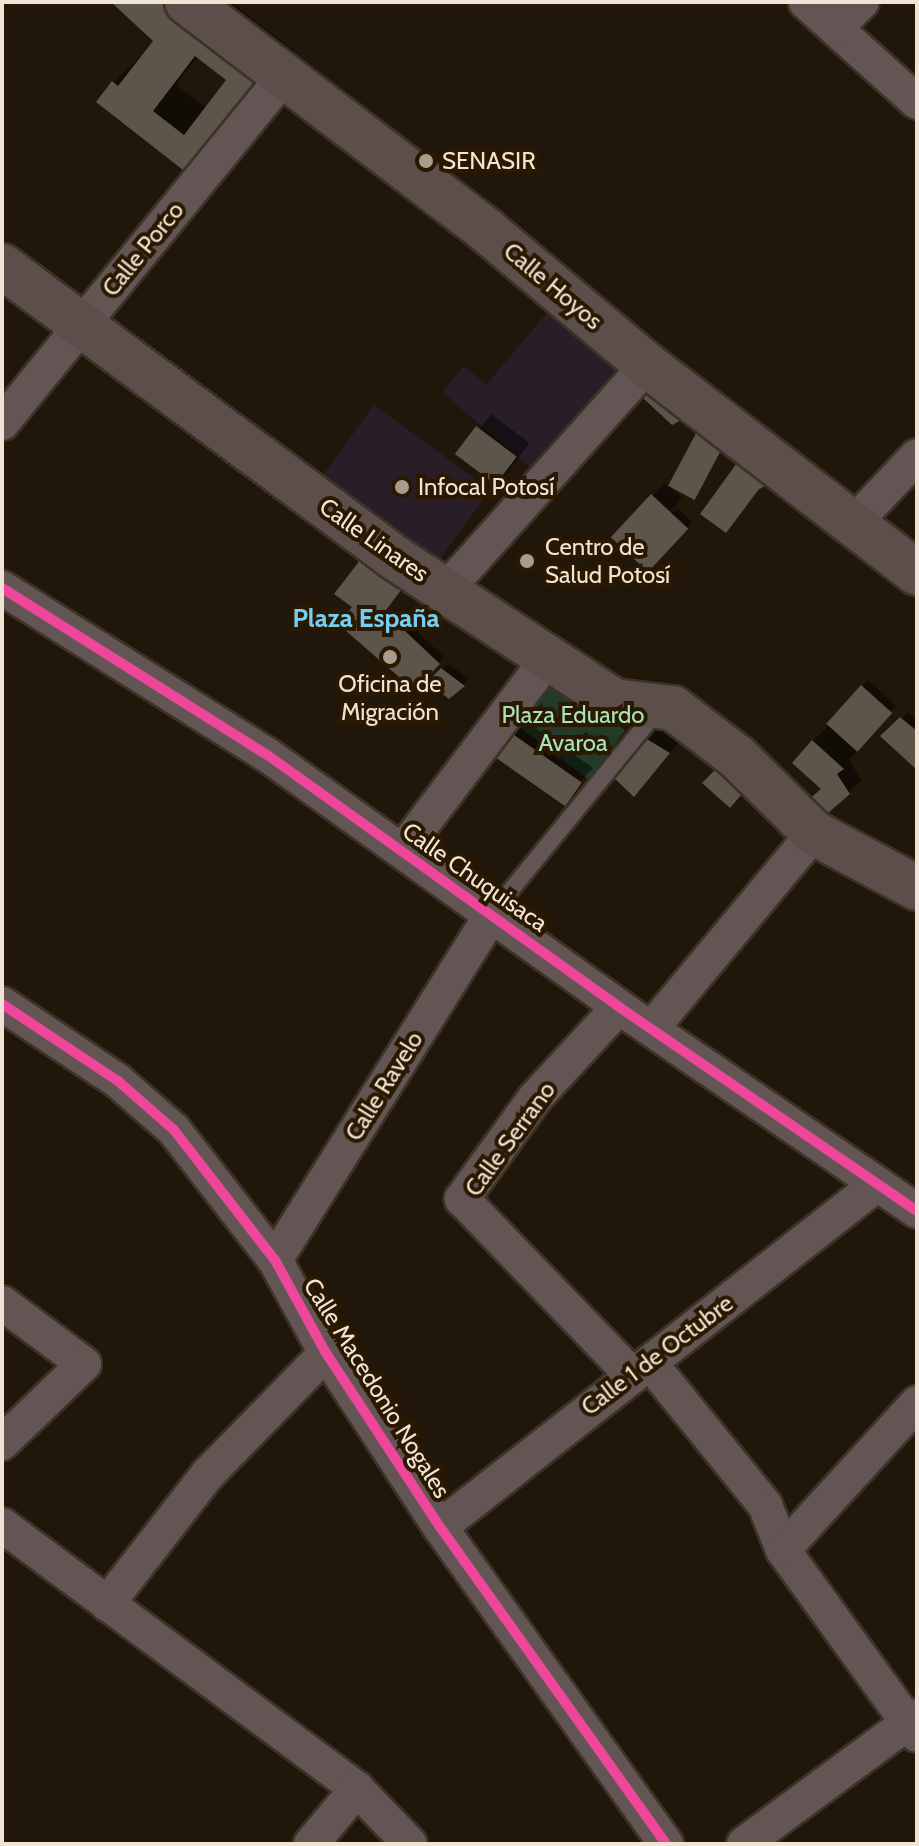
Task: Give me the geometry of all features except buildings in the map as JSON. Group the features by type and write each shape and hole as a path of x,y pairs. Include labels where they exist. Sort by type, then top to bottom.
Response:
{"main road":[{"name":"Calle Hoyos","path":"187,2 486,230 647,365 917,573"},
{"name":"Calle Linares","path":"2,266 446,590 614,701 673,708 737,757 814,833 917,888"}],"street":[{"path":"806,2 917,102"},
{"path":"835,28 862,2"},
{"name":"Calle Porco","path":"2,423 284,76"},
{"path":"446,590 647,365"},
{"path":"853,524 917,456"},
{"name":"Calle Chuquisaca","path":"2,588 266,754 493,912 619,1007 917,1211"},
{"path":"403,850 549,657"},
{"path":"652,1028 814,833"},
{"name":"Calle Ravelo","path":"275,1260 493,912"},
{"name":"Calle Macedonio Nogales","path":"2,1004 118,1081 174,1130 275,1260 326,1353 440,1527 666,1844"},
{"name":"Calle Serrano","path":"619,1007 535,1098 462,1199 640,1368 765,1505 783,1550 914,1725"},
{"name":"Calle 1 de Octubre","path":"440,1527 876,1185"},
{"path":"2,1303 84,1364 2,1443"},
{"path":"107,1604 208,1474 326,1353"},
{"path":"783,1550 917,1403"},
{"path":"2,1525 357,1789 410,1844"},
{"path":"744,1844 914,1725"},
{"path":"311,1844 357,1789"}],"lane":[{"path":"493,912 660,707"}],"shaded area":[{"path":"557,301 626,359 532,469 442,392 464,366 486,385"},
{"name":"Infocal Potosí","path":"374,405 490,490 432,570 316,485"}],"green space":[{"name":"Plaza Eduardo Avaroa","path":"554,677 625,731 588,779 517,726"}],"cycle path":[{"path":"2,588 266,754 619,1007 917,1211"},
{"path":"2,1004 118,1081 174,1130 275,1260 326,1353 440,1527 666,1844"}],"place":[{"name":"SENASIR","path":"426,161"},
{"name":"Infocal Potosí","path":"402,487"},
{"name":"Centro de Salud Potosí","path":"527,561"},
{"name":"Oficina de Migración","path":"390,657"}],"district":[{"name":"Plaza España","path":"366,619"}]}
